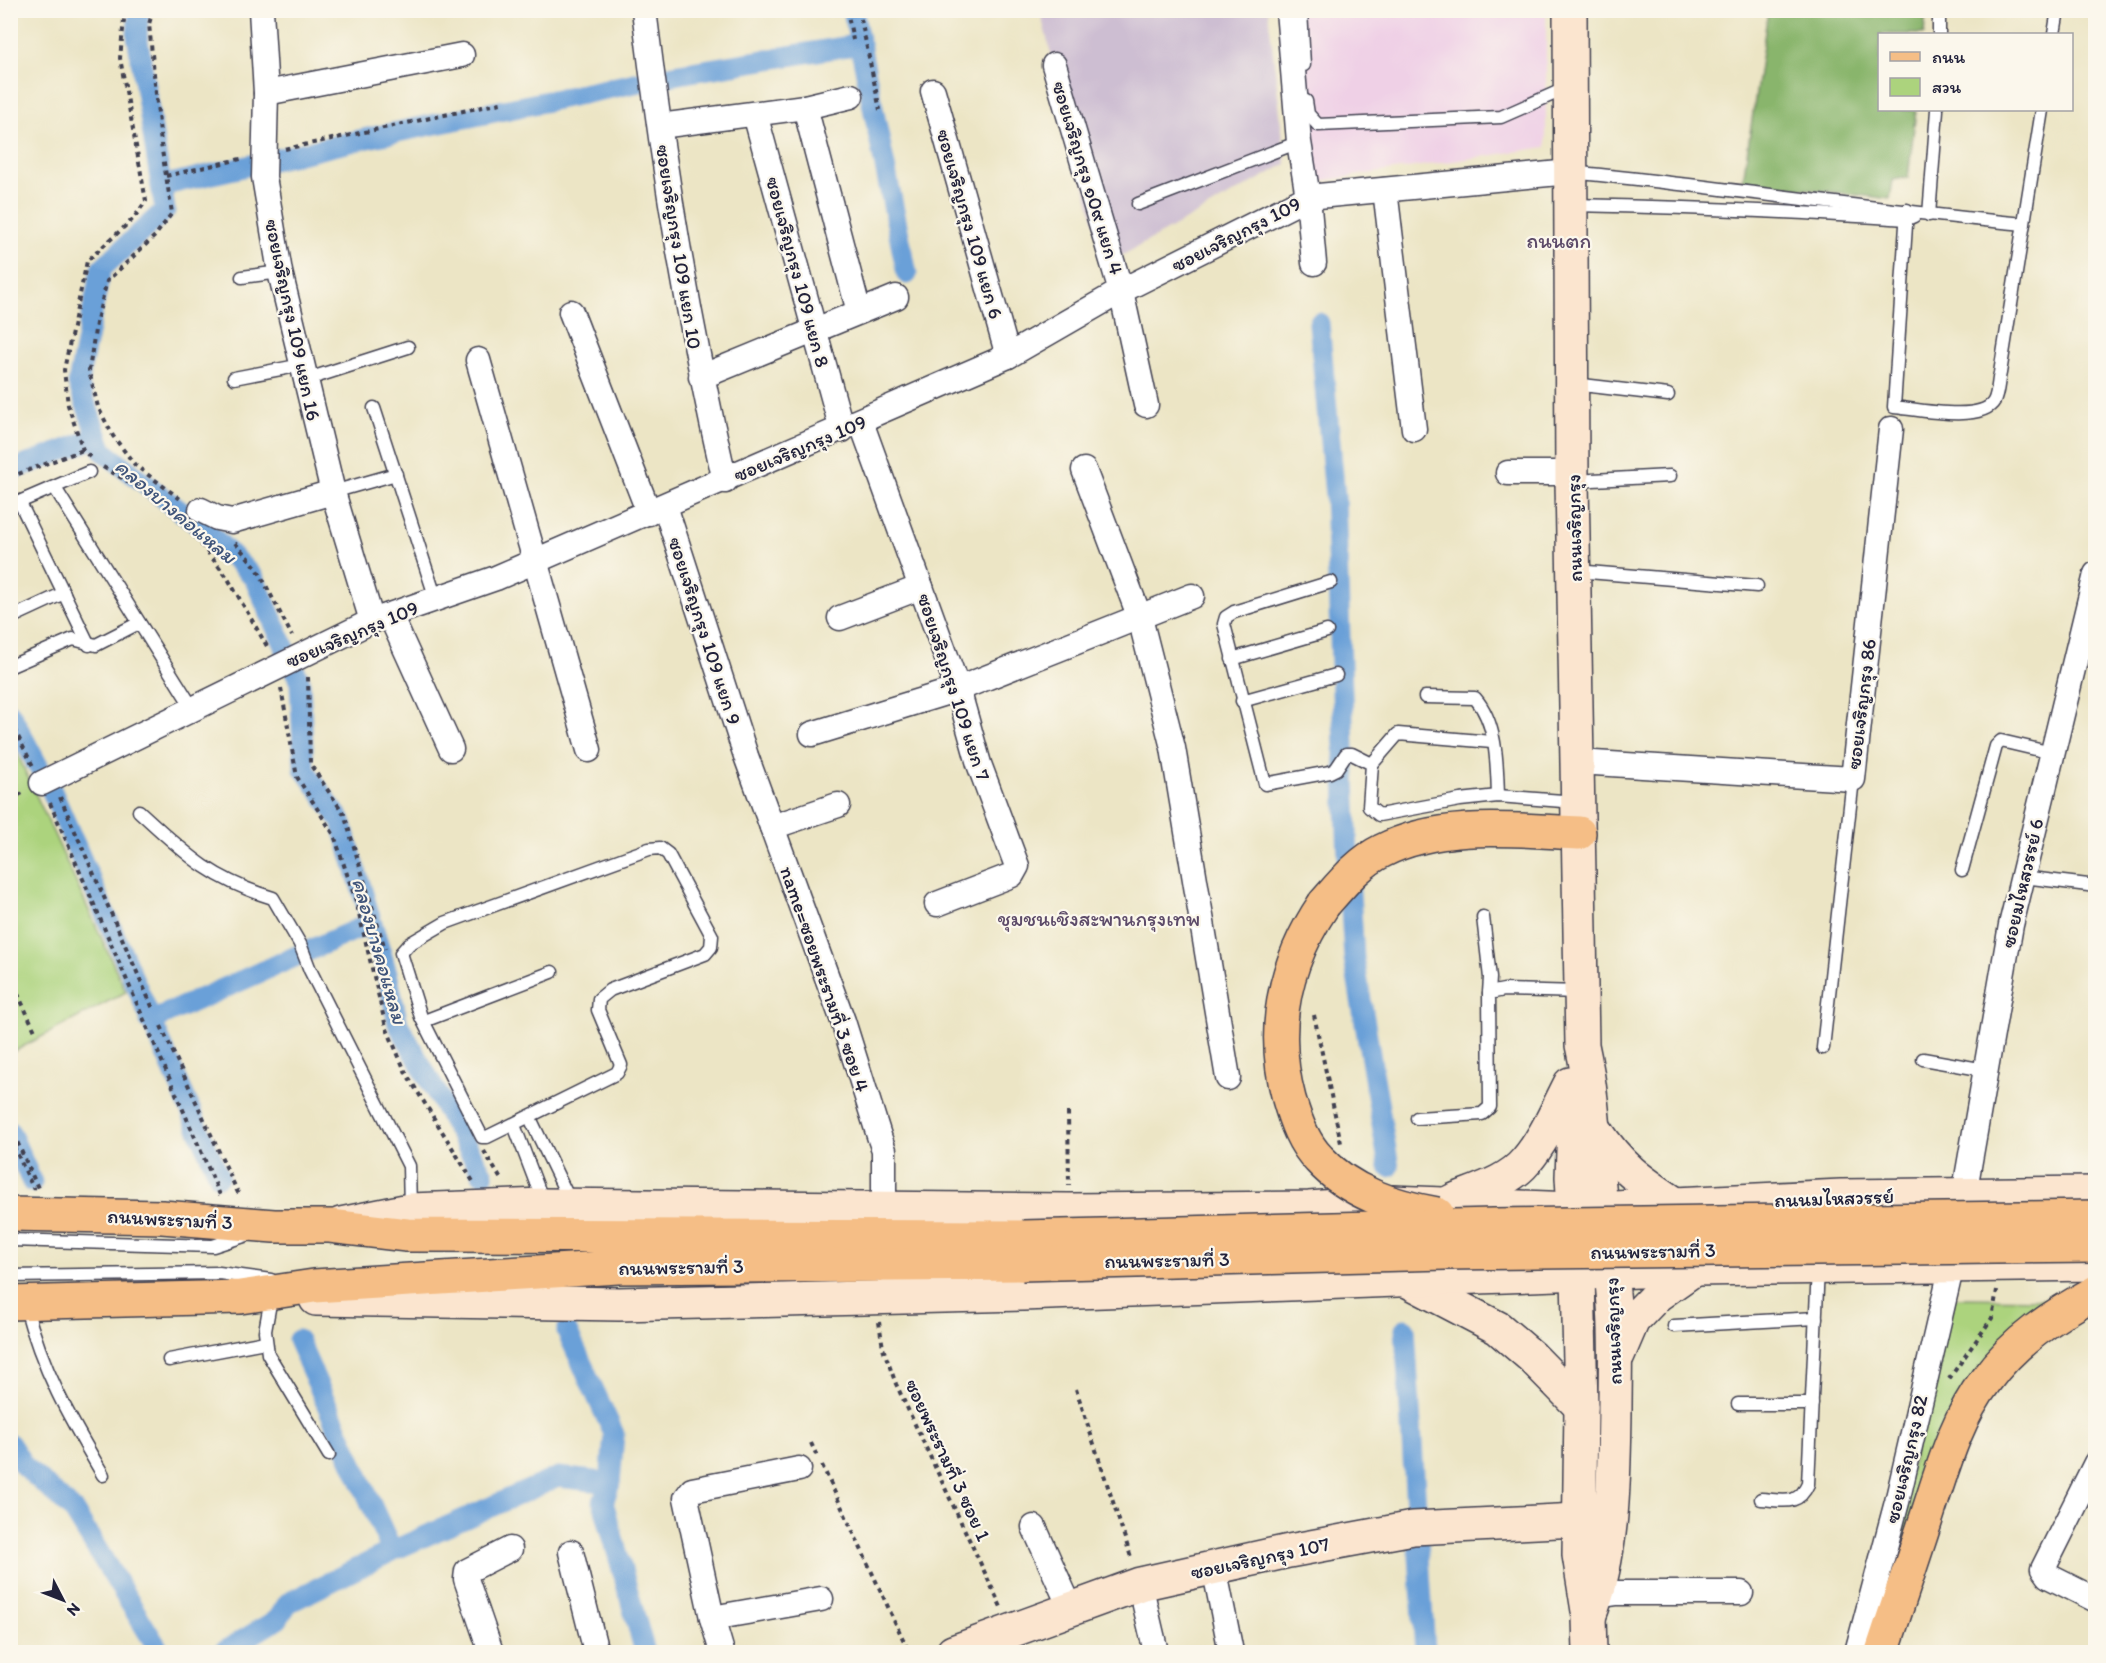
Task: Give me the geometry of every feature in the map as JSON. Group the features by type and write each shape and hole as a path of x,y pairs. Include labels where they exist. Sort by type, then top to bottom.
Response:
{"main road":[{"name":"ถนนเจริญกรุง","path":"1570,10 1572,477 1581,992 1580,1057 1574,1118 1587,1209 1611,1273 1616,1361 1614,1474 1593,1606 1590,1653"},
{"path":"1493,1225 1404,1207 1365,1193 1346,1182 1318,1158 1304,1139 1294,1117 1281,1066 1279,1041 1281,1015 1290,968 1310,924 1324,904 1361,865 1380,851 1412,838 1442,833 1529,831 1578,817"},
{"name":"ถนนเจริญกรุง","path":"1580,1057 1595,1129 1578,1275 1581,1407 1579,1555 1593,1606"},
{"path":"1445,1204 1498,1181 1527,1161 1548,1128 1580,1057"},
{"path":"1595,1129 1609,1150 1634,1177 1677,1205"},
{"name":"ถนนมไหสวรรย์","path":"1587,1209 1842,1197 2096,1194"},
{"name":"ถนนพระรามที่ 3","path":"30,1202 162,1217 274,1226 330,1226 407,1235 1023,1251 1446,1253 2096,1246"},
{"name":"ถนนพระรามที่ 3","path":"330,1226 410,1210 558,1205 884,1206 1069,1210 1309,1208 1392,1202 1587,1209"},
{"path":"1300,1283 1336,1270 1344,1263 1350,1242 1344,1225 1326,1214 1309,1208"},
{"name":"ถนนพระรามที่ 3","path":"255,1298 314,1286 618,1267 1023,1251 1493,1225 2096,1217"},
{"path":"1578,1275 1694,1269 2096,1264"},
{"path":"1616,1361 1633,1320 1656,1295 1694,1269"},
{"name":"ถนนพระรามที่ 3","path":"15,1294 619,1304 1578,1275"},
{"path":"1405,1279 1498,1328 1532,1357 1581,1407"},
{"path":"1882,1653 1944,1462 1963,1416 1986,1379 2020,1342 2062,1310 2096,1292"},
{"name":"ซอยเจริญกรุง 107","path":"953,1653 1012,1629 1140,1584 1214,1567 1422,1527 1578,1520"}],"street":[{"name":"ซอยเจริญกรุง 109 แยก 16","path":"261,10 266,93 264,177 280,272 333,492 381,618 451,749"},
{"name":"ซอยเจริญกรุง 109 แยก 10","path":"644,10 652,77 700,377 725,481"},
{"path":"1288,10 1299,142 1308,197 1314,263"},
{"path":"266,93 462,55"},
{"name":"ซอยเจริญกรุง ๑0๙ แยก 4","path":"1054,65 1121,291 1146,405"},
{"name":"ซอยเจริญกรุง 109 แยก 6","path":"933,91 1008,356"},
{"path":"660,126 805,107 851,96"},
{"path":"805,107 859,312"},
{"name":"ซอยเจริญกรุง 109 แยก 8","path":"755,114 813,331 851,426"},
{"name":"ซอยเจริญกรุง 109","path":"45,781 192,707 381,618 534,561 725,481 1008,356 1121,291 1308,197 1570,172"},
{"path":"1385,190 1414,429"},
{"path":"700,377 896,297"},
{"name":"ซอยเจริญกรุง 109 แยก 9","path":"571,312 657,509 746,756"},
{"path":"478,360 589,750"},
{"name":"ซอยเจริญกรุง 109 แยก 7","path":"851,426 921,587 958,689 979,764 1017,866 1012,875 937,904"},
{"name":"ซอยเจริญกรุง 86","path":"1578,762 1852,779 1891,429"},
{"path":"1084,470 1140,618 1173,748 1228,1078"},
{"path":"1508,473 1572,477"},
{"path":"194,508 217,518 232,521 333,492"},
{"name":"ซอยมไหสวรรย์ 6","path":"1964,1195 2012,925 2096,574"},
{"path":"840,618 921,587"},
{"path":"812,734 958,689 1192,596"},
{"name":"name=ซอยพระรามที่ 3 ซอย 4","path":"746,756 843,1021 884,1150 884,1206"},
{"path":"772,827 838,805"},
{"name":"ซอยเจริญกรุง 82","path":"1857,1653 1897,1502 1952,1265"},
{"path":"2096,1463 2043,1569 2048,1576 2096,1600"},
{"path":"722,1653 712,1618 686,1498 692,1490 799,1469"},
{"path":"1034,1527 1070,1608"},
{"path":"491,1653 466,1579 467,1571 510,1549"},
{"path":"571,1552 596,1653"},
{"path":"1214,1567 1232,1653"},
{"path":"1140,1584 1156,1653"},
{"path":"1593,1606 1617,1593 1741,1593"},
{"path":"712,1618 822,1599"}],"lane":[{"path":"1301,10 1306,103 1308,114 1318,125 1501,117 1570,87"},
{"path":"1939,10 1939,33"},
{"path":"2054,33 2058,10"},
{"path":"1937,111 1915,214 1894,407 1968,414 1985,409 1994,401 2042,111"},
{"path":"1138,204 1299,142"},
{"path":"1570,172 1750,190 1915,214 2024,224"},
{"path":"1750,190 1750,209"},
{"path":"1570,205 1750,209 1793,214 1915,214"},
{"path":"242,278 280,272"},
{"path":"234,378 303,373 408,346"},
{"path":"1572,384 1668,395"},
{"path":"374,408 436,599"},
{"path":"89,645 64,593 15,505 55,489 90,466"},
{"path":"333,492 396,474"},
{"path":"1572,477 1670,476"},
{"path":"55,489 192,707"},
{"path":"1575,571 1757,586"},
{"path":"1330,582 1233,612 1226,617 1224,624 1265,784 1330,772 1336,769 1346,754 1352,754 1372,764"},
{"path":"10,618 64,593"},
{"path":"11,666 73,639 96,645 139,623"},
{"path":"1232,658 1327,631"},
{"path":"1242,701 1336,675"},
{"path":"1425,697 1475,698 1489,719 1498,796"},
{"path":"1492,742 1398,734 1372,764 1369,807 1379,815 1460,800 1498,796 1578,817"},
{"path":"1962,870 1996,746 2001,741 2052,753"},
{"path":"1823,1048 1852,779"},
{"path":"138,811 187,856 220,878 240,888 273,898 300,944 310,970 409,1166 410,1210"},
{"path":"660,848 668,854 712,936 711,947 705,954 610,990 599,999 598,1010 621,1065 617,1073 530,1118 487,1137 479,1133 424,1021 407,978 401,953 409,944 445,923 649,849 660,848"},
{"path":"2023,877 2096,886"},
{"path":"1417,1118 1482,1114 1490,1107 1490,978 1483,917"},
{"path":"424,1021 552,972"},
{"path":"1489,993 1503,990 1581,992"},
{"path":"1923,1059 1985,1070"},
{"path":"530,1118 558,1205"},
{"path":"514,1125 558,1205"},
{"path":"10,1240 213,1246 274,1226"},
{"path":"1761,1499 1794,1500 1804,1494 1808,1484 1818,1267"},
{"path":"103,1475 56,1394 15,1294 219,1273 314,1286"},
{"path":"255,1298 268,1354 329,1455"},
{"path":"1674,1326 1816,1318"},
{"path":"169,1360 265,1342"},
{"path":"1738,1404 1812,1404"}],"path":[{"path":"90,466 68,405 64,370 87,261 118,234 146,201 120,58 124,10"},
{"path":"153,10 150,24 172,213 155,236 107,281 96,322 89,372 98,407 113,436 135,465 194,508"},
{"path":"848,10 853,40"},
{"path":"859,10 880,110"},
{"path":"166,176 501,104"},
{"path":"10,477 83,450"},
{"path":"101,465 166,504 178,515 288,661 285,701 297,777 334,835 356,901 386,1027 406,1073 474,1183"},
{"path":"231,539 257,568 288,661 310,764 344,814 351,831 388,960"},
{"path":"10,721 45,781 220,1195"},
{"path":"45,781 55,787 154,1011"},
{"path":"10,977 35,1030"},
{"path":"1314,1015 1342,1149"},
{"path":"161,1026 238,1195"},
{"path":"1068,1112 1069,1210"},
{"path":"10,1126 30,1202"},
{"path":"10,1138 30,1202"},
{"path":"481,1145 499,1175"},
{"path":"1946,1383 1992,1318 1997,1289"},
{"name":"ซอยพระรามที่ 3 ซอย 1","path":"876,1298 883,1348 896,1384 1012,1629"},
{"path":"1076,1389 1140,1584"},
{"path":"811,1443 909,1653"}],"shaded area":[{"path":"1040,11 1268,11 1286,164 1105,265"},
{"path":"1297,11 1546,11 1546,147 1314,182"}],"green space":[{"path":"1768,11 1926,11 1924,33 1878,33 1878,111 1916,111 1908,177 1893,180 1890,199 1743,181"},
{"path":"10,738 126,992 11,1053 10,1053"},
{"path":"1953,1298 2051,1299 2039,1342 1993,1380 1864,1652"}],"waterway":[{"name":"คลองบางคอแหลม","path":"139,10 137,35 165,210 101,269 78,383 103,451 209,533 254,578 300,682 304,769 341,821 387,973 398,1024 483,1175"},
{"path":"853,10 907,274"},
{"path":"161,186 368,138 679,74 861,44"},
{"path":"1319,323 1335,496 1348,860 1354,958 1389,1167"},
{"path":"10,471 98,437"},
{"path":"10,713 39,768"},
{"path":"51,789 219,1176"},
{"path":"150,1021 371,923"},
{"path":"10,1132 32,1182"},
{"path":"1405,1329 1425,1652"},
{"name":"คลองบางคอแหลม","path":"567,1331 614,1434 610,1483 603,1502 645,1652"},
{"path":"298,1340 392,1551 558,1477 610,1483"},
{"path":"10,1444 24,1466 73,1510 160,1652"},
{"path":"223,1652 278,1619 288,1603 392,1551"}],"district":[{"name":"ถนนตก","path":"1559,240"},
{"name":"ชุมชนเชิงสะพานกรุงเทพ","path":"1099,918"}]}
